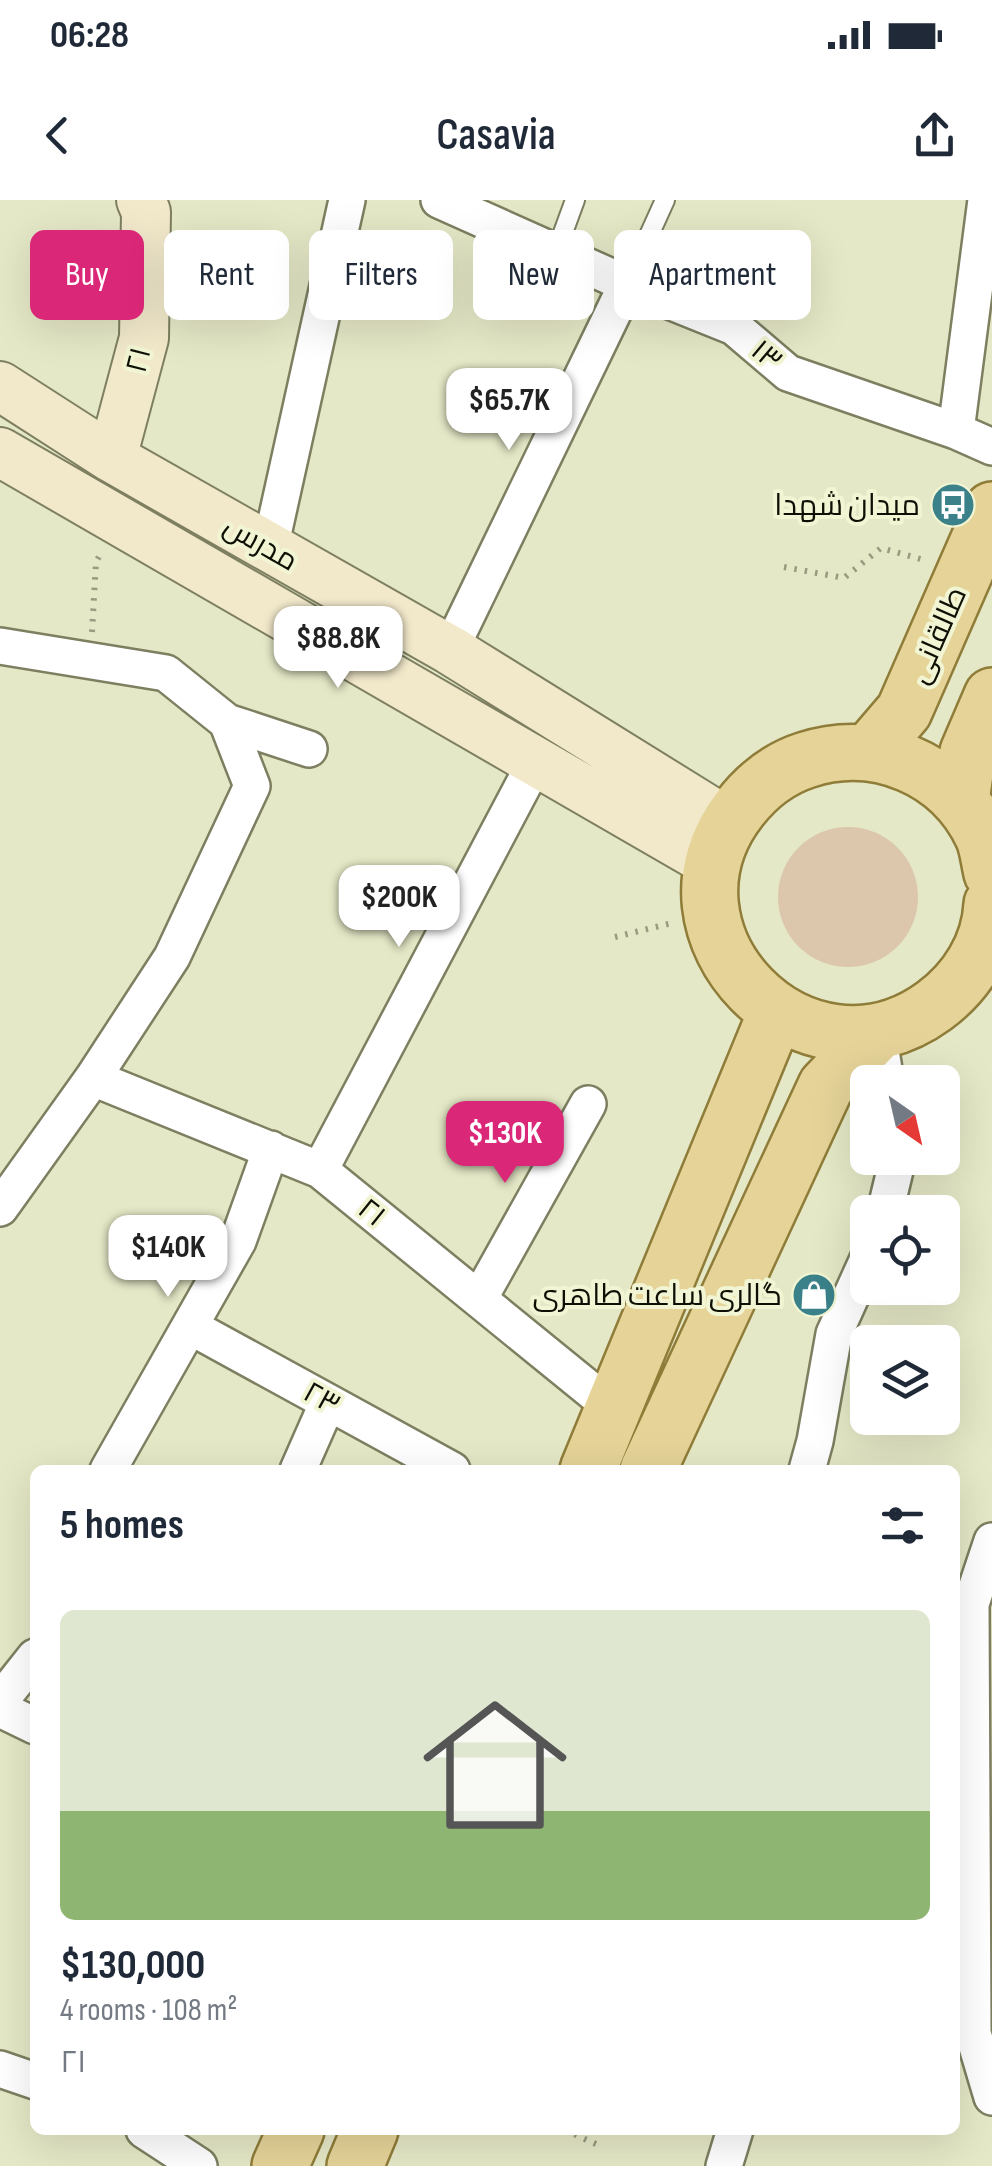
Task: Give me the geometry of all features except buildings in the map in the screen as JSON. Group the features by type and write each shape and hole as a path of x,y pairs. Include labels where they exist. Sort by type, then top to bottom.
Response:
{"main road":[{"name":"۲۱","path":"112,458 144,338 146,212 140,200"},
{"name":"مدرس","path":"0,386 112,458 450,650 718,866"},
{"name":"مدرس","path":"0,452 718,866"},
{"name":"طالقانی","path":"869,752 904,711 992,510"},
{"path":"961,802 968,752 992,696"},
{"path":"826,1086 767,1034 745,986 723,952 718,866 754,790 788,766 828,753 869,752 904,760 935,777 961,802 984,838 992,872"},
{"path":"655,1465 826,1086 882,1057 918,1017 972,999 977,959 992,921 992,904"},
{"path":"767,1034 808,1027 843,1034 882,1057"},
{"path":"590,1465 767,1034"},
{"path":"280,2166 294,2135"},
{"path":"355,2166 368,2135"}],"street":[{"path":"270,548 348,200"},
{"name":"۱۳","path":"439,200 506,230"},
{"path":"956,431 986,200"},
{"path":"450,650 614,311"},
{"name":"۱۳","path":"717,320 734,327 788,373 992,447"},
{"path":"0,646 166,673 226,722 310,748"},
{"path":"0,1208 94,1078 172,957 252,786 226,722"},
{"path":"320,1170 536,760"},
{"name":"۲۱","path":"94,1078 320,1170 614,1410"},
{"path":"479,1299 588,1104"},
{"path":"111,1465 238,1241 271,1150"},
{"path":"809,1465 834,1334 850,1299"},
{"name":"۲۳","path":"191,1327 443,1465"},
{"path":"300,1465 328,1402"},
{"path":"992,1541 973,1605 982,1692 963,1759 982,1888 964,2034 992,2097"},
{"path":"0,1700 30,1664"},
{"path":"0,1709 30,1724"},
{"path":"0,2069 30,2079"},
{"path":"155,2135 192,2151"},
{"path":"724,2166 734,2135"}],"lane":[{"path":"564,230 575,200"},
{"path":"651,230 665,200"}],"path":[{"path":"90,661 96,562 120,520"},
{"path":"784,567 844,578 881,548 965,571"},
{"path":"616,937 718,866"},
{"path":"576,2135 596,2144"}],"shaded area":[{"path":"848,827 875,832 897,848 913,870 918,897 913,924 897,946 875,962 848,967 821,962 799,946 783,924 778,897 783,870 799,848 821,832"}],"place":[{"name":"میدان شهدا","path":"953,505"},
{"name":"گالری ساعت طاهری","path":"814,1295"}]}
